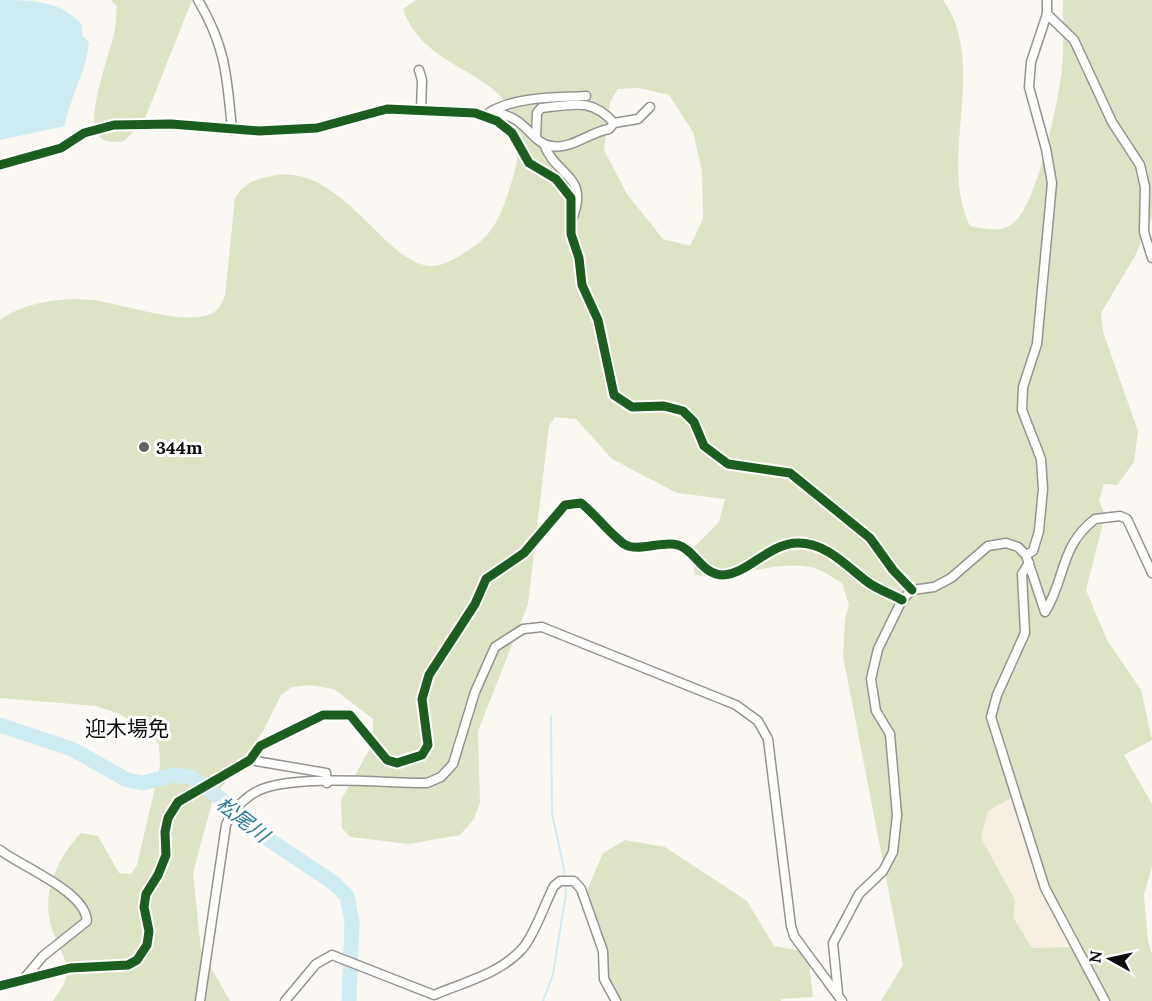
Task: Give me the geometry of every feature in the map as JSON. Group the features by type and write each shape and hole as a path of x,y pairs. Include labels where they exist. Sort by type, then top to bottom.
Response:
{"street":[{"path":"198,0 214,26 225,62 232,130"},
{"path":"1047,0 1047,14 1030,62 1029,87 1046,149 1052,183 1037,344 1023,387 1022,410 1041,459 1043,489 1039,531 1033,551 1022,573 1026,633 996,695 992,717 1045,888 1105,1001"},
{"path":"1047,14 1074,40 1112,122 1140,165 1145,187 1144,232 1152,258"},
{"path":"419,70 422,80 421,111"},
{"path":"489,118 490,112 501,106 533,100 586,96"},
{"path":"536,137 537,113 541,108 589,104 604,112 614,123"},
{"path":"489,118 496,113 518,119 544,144 552,147 569,144 598,131 609,129 614,123 638,119 650,107"},
{"path":"0,165 61,148 84,133 114,125 171,124 232,130 316,128 387,109 476,114 489,118 512,133 529,163 556,179 571,198 571,223 582,285 598,320 614,395 632,408 664,406 683,411 694,422 704,446 728,464 790,473 870,538 893,570 912,590"},
{"path":"544,144 547,154 577,186 578,203 571,223"},
{"path":"0,986 70,968 128,965 137,960 147,945 148,931 144,907 146,894 166,855 165,832 168,818 178,802 250,760 261,746 323,715 340,714 350,715 387,760 397,763 422,755 428,746 422,699 429,675 475,604 486,579 524,553 565,505 581,503 626,545 643,546 663,542 681,545 709,571 723,574 736,571 769,550 798,543 817,548 845,561 870,584 902,600"},
{"path":"840,999 833,944 859,894 883,871 893,852 897,815 890,734 876,711 871,679 878,649 902,600 912,590 934,587 951,578 988,546 1006,543 1017,547 1027,559 1045,612 1052,600 1058,576 1073,542 1095,519 1120,516 1132,525 1152,573"},
{"path":"200,1001 226,825 230,815 244,801 264,788 287,783 427,783 441,777 453,764 475,692 495,646 523,629 542,627 735,705 758,721 768,739 790,926 794,936 840,999"},
{"path":"250,760 326,772 327,783"},
{"path":"0,850 50,880 80,903 86,913 87,921 43,956 22,981"},
{"path":"285,1001 316,964 332,955 403,985 434,995 474,980 500,968 524,947 554,886 560,881 574,881 581,889 603,951 604,979 616,1001"}],"shaded area":[{"path":"1015,796 1071,947 1032,948 1013,917 981,838 988,811"}],"green space":[{"path":"111,0 192,0 144,121 124,141 115,142 101,138 94,122 97,96 115,29 117,6"},
{"path":"416,0 943,0 956,25 962,53 963,82 958,172 961,200 970,226 996,229 1011,225 1020,216 1043,160 1062,73 1063,0 1152,0 1152,217 1135,256 1101,313 1103,332 1138,431 1134,462 1117,485 1104,484 1099,501 1105,515 1086,590 1107,640 1141,690 1152,740 1124,755 1152,804 1152,866 1144,895 1148,941 1152,954 1152,1001 881,1001 903,965 843,656 845,619 849,605 842,583 820,570 803,566 773,567 725,575 695,575 691,550 719,522 725,499 677,493 612,459 576,419 555,417 549,426 528,604 478,731 480,802 474,819 460,835 409,844 350,837 342,828 341,800 373,743 373,719 334,689 310,685 292,687 281,695 262,733 213,799 193,873 201,950 230,1001 53,1001 64,983 67,971 49,916 48,903 53,877 65,853 81,833 98,836 119,873 131,874 137,865 160,766 159,745 153,736 120,714 96,706 0,698 0,320 32,305 69,299 106,302 170,316 199,317 211,314 218,308 225,296 235,198 251,182 272,176 297,176 320,184 341,198 397,250 414,262 432,266 443,264 480,242 497,221 510,187 519,147 515,118 502,97 437,53 417,35 403,9","holes":["639,88 669,95 693,132 702,171 703,219 690,246 663,239 627,194 604,150 610,102 618,89","1015,796 1071,947 1032,948 1013,917 1015,900 981,838 988,811"]},
{"path":"625,840 665,847 747,901 774,946 808,952 813,997 781,999 781,1001 610,1001 601,952 587,908 588,888 603,853"}],"water":[{"path":"0,0 34,1 55,6 74,17 82,25 82,35 89,43 65,126 0,140"}],"waterway":[{"path":"543,1001 553,974 566,893 564,869 552,813 551,716"},
{"name":"松尾川","path":"0,725 72,749 127,780 143,783 173,775 191,777 228,804 259,833 334,883 347,896 352,922 349,1001"}],"cycle path":[{"path":"0,165 61,148 84,133 114,125 171,124 259,131 317,128 387,109 475,113 497,121 512,133 529,163 556,179 571,198 571,234 579,258 582,285 598,320 614,395 632,407 664,406 683,411 694,422 704,446 728,464 790,473 870,538 893,570 912,590"},
{"path":"0,986 70,968 128,965 137,960 147,945 149,931 144,907 146,894 158,875 166,855 165,832 168,818 178,802 250,760 260,746 323,715 350,715 387,760 397,763 422,755 428,745 422,699 429,675 475,604 486,579 524,553 565,505 581,503 624,544 636,547 678,545 716,574 723,575 741,570 787,544 809,544 828,552 869,583 902,600"}],"place":[{"name":"344m","path":"144,447"}],"district":[{"name":"迎木場免","path":"127,728"}]}
